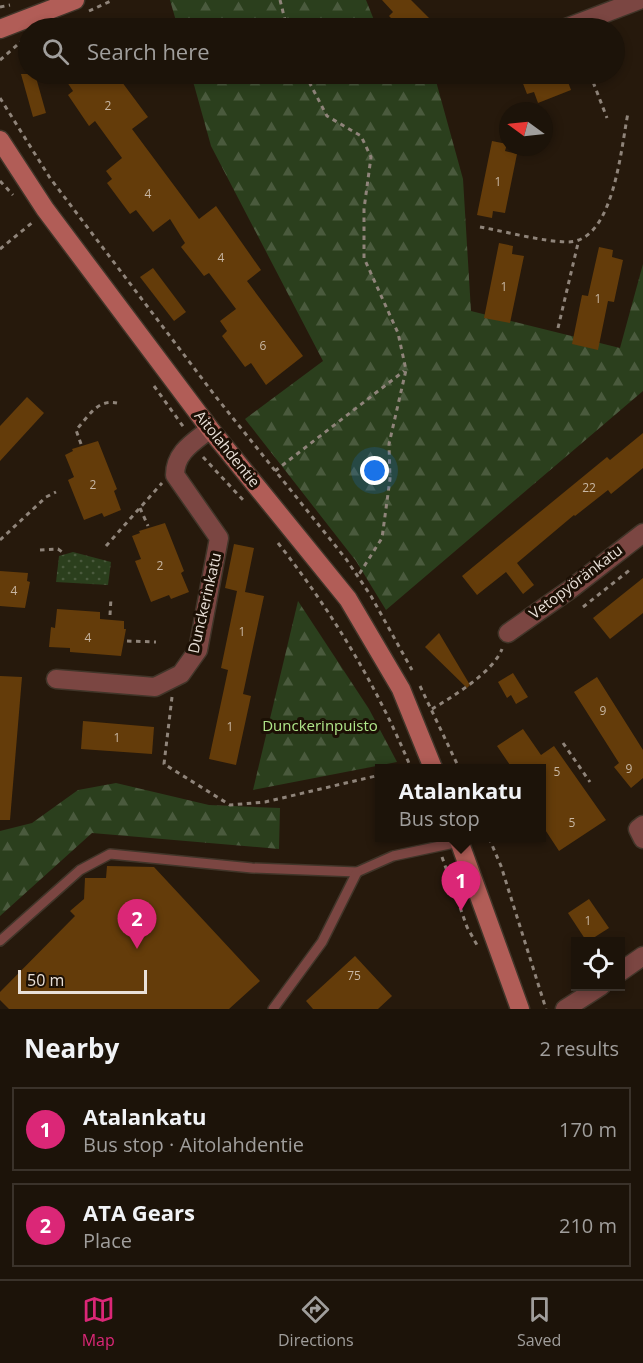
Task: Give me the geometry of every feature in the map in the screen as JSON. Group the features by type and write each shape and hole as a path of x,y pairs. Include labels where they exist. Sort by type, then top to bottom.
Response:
{"main road":[{"path":"28,18 75,0"},
{"path":"0,29 18,22"},
{"name":"Aitolahdentie","path":"0,140 45,209 210,429 348,599 401,689 432,764"},
{"path":"460,842 520,1009"}],"street":[{"path":"592,18 639,0"},
{"path":"175,469 181,452 210,429"},
{"name":"Dunckerinkatu","path":"174,679 188,668 198,650 219,538 174,475 175,469"},
{"name":"Vetopyöränkatu","path":"508,633 572,588 643,532"},
{"path":"56,679 155,687 174,679"},
{"path":"643,825 638,829 643,839"},
{"path":"625,969 643,956"},
{"path":"565,1009 594,991"}],"lane":[{"path":"0,941 80,870 110,854 252,868 357,872 393,856 452,842"},
{"path":"273,1009 322,942 357,872"}],"path":[{"path":"280,0 284,18"},
{"path":"0,60 18,46"},
{"path":"310,84 327,116 362,136 371,157 364,209 364,258 398,333 406,370 389,444 390,479 382,538 357,576"},
{"path":"594,84 607,118"},
{"path":"0,98 50,178 357,576 371,596 413,671"},
{"path":"480,227 567,242 579,238 603,219 609,203 628,113"},
{"path":"0,181 17,199"},
{"path":"0,249 36,221 30,213"},
{"path":"558,328 579,238"},
{"path":"275,471 406,370"},
{"path":"149,380 192,443 245,502"},
{"path":"81,444 76,430 100,403 106,401 117,403"},
{"path":"106,546 175,469"},
{"path":"0,540 46,497 56,492"},
{"path":"140,507 148,525"},
{"path":"274,538 309,583 357,656 387,711 407,764"},
{"path":"40,550 58,549 65,554"},
{"path":"583,607 631,570"},
{"path":"110,615 111,598"},
{"path":"432,709 453,696 497,659 508,633"},
{"path":"127,641 156,642"},
{"path":"174,679 164,764 230,805 249,806 375,776"},
{"path":"418,681 457,764"},
{"path":"563,743 590,782"},
{"path":"491,842 501,866 546,1009"},
{"path":"439,846 467,927 479,949"}],"green space":[{"path":"170,0 366,0 373,18 175,18"},
{"path":"194,84 437,84 463,179 471,311 620,348 643,264 643,391 386,610 356,561 245,419 323,361 211,146"},
{"path":"73,552 111,562 108,585 56,582 59,556"},
{"name":"Dunckerinpuisto","path":"298,601 369,709 397,762 375,764 375,766 253,790"},
{"path":"116,783 209,805 280,808 279,849 92,833 0,916 0,831 32,823 78,790"}],"building":[{"path":"382,0 411,0 429,18 391,18 389,16 393,12"},
{"path":"24,84 38,84 46,113 33,117"},
{"path":"68,84 123,84 148,117 132,129 199,219 216,206 261,270 247,281 303,356 266,385 251,363 245,367 222,336 227,331 220,321 236,309 209,273 204,276 181,247 185,243 170,219 153,232 136,210 130,214 107,183 112,179 106,171 122,158 95,121 89,126 68,95 73,91"},
{"path":"523,84 569,84 571,90 541,102 538,102 534,92 527,94"},
{"path":"492,141 499,142 499,156 517,156 505,213 493,211 492,218 477,215"},
{"path":"499,243 513,246 512,254 524,256 510,323 484,318"},
{"path":"599,247 613,250 612,257 623,260 614,302 608,301 598,350 572,344 582,295 588,296"},
{"path":"153,268 186,312 174,321 140,277"},
{"path":"27,397 44,413 0,461 0,426"},
{"path":"643,433 643,468 611,494 608,490 574,515 517,563 534,585 523,594 506,572 477,595 462,576 607,457 610,460"},
{"path":"98,441 117,489 114,491 121,510 104,517 102,513 84,520 68,480 74,477 65,455 73,451 72,449"},
{"path":"165,523 184,571 181,573 189,592 171,599 169,595 151,602 135,561 141,559 132,536 140,533 139,531"},
{"path":"234,544 254,548 245,592 264,596 243,694 251,696 236,765 209,759 228,670 221,668 237,591 225,588"},
{"path":"0,571 28,573 27,581 30,582 25,608 0,606"},
{"path":"643,578 643,613 610,639 593,618"},
{"path":"57,609 100,612 100,619 124,621 124,629 126,629 121,656 70,652 70,648 49,647 51,627 55,628"},
{"path":"439,633 470,685 467,688 425,647"},
{"path":"513,673 528,697 516,704 511,695 507,698 498,682"},
{"path":"0,676 22,677 10,820 0,820"},
{"path":"597,677 643,750 643,778 631,788 614,767 619,763 574,692"},
{"path":"83,721 154,727 152,754 81,749"},
{"path":"523,729 541,755 554,746 606,820 559,851 546,831 546,764 509,764 497,746"},
{"path":"107,866 154,867 260,981 229,1009 9,1009 0,1000 0,992 75,916 70,911 84,899 85,878 106,878"},
{"path":"589,899 609,928 595,937 584,937 568,913"},
{"path":"355,956 392,996 378,1009 313,1009 306,1001"}],"place":[{"name":"Atalankatu","path":"461,911"},
{"name":"ATA Gears","path":"137,949"}]}
